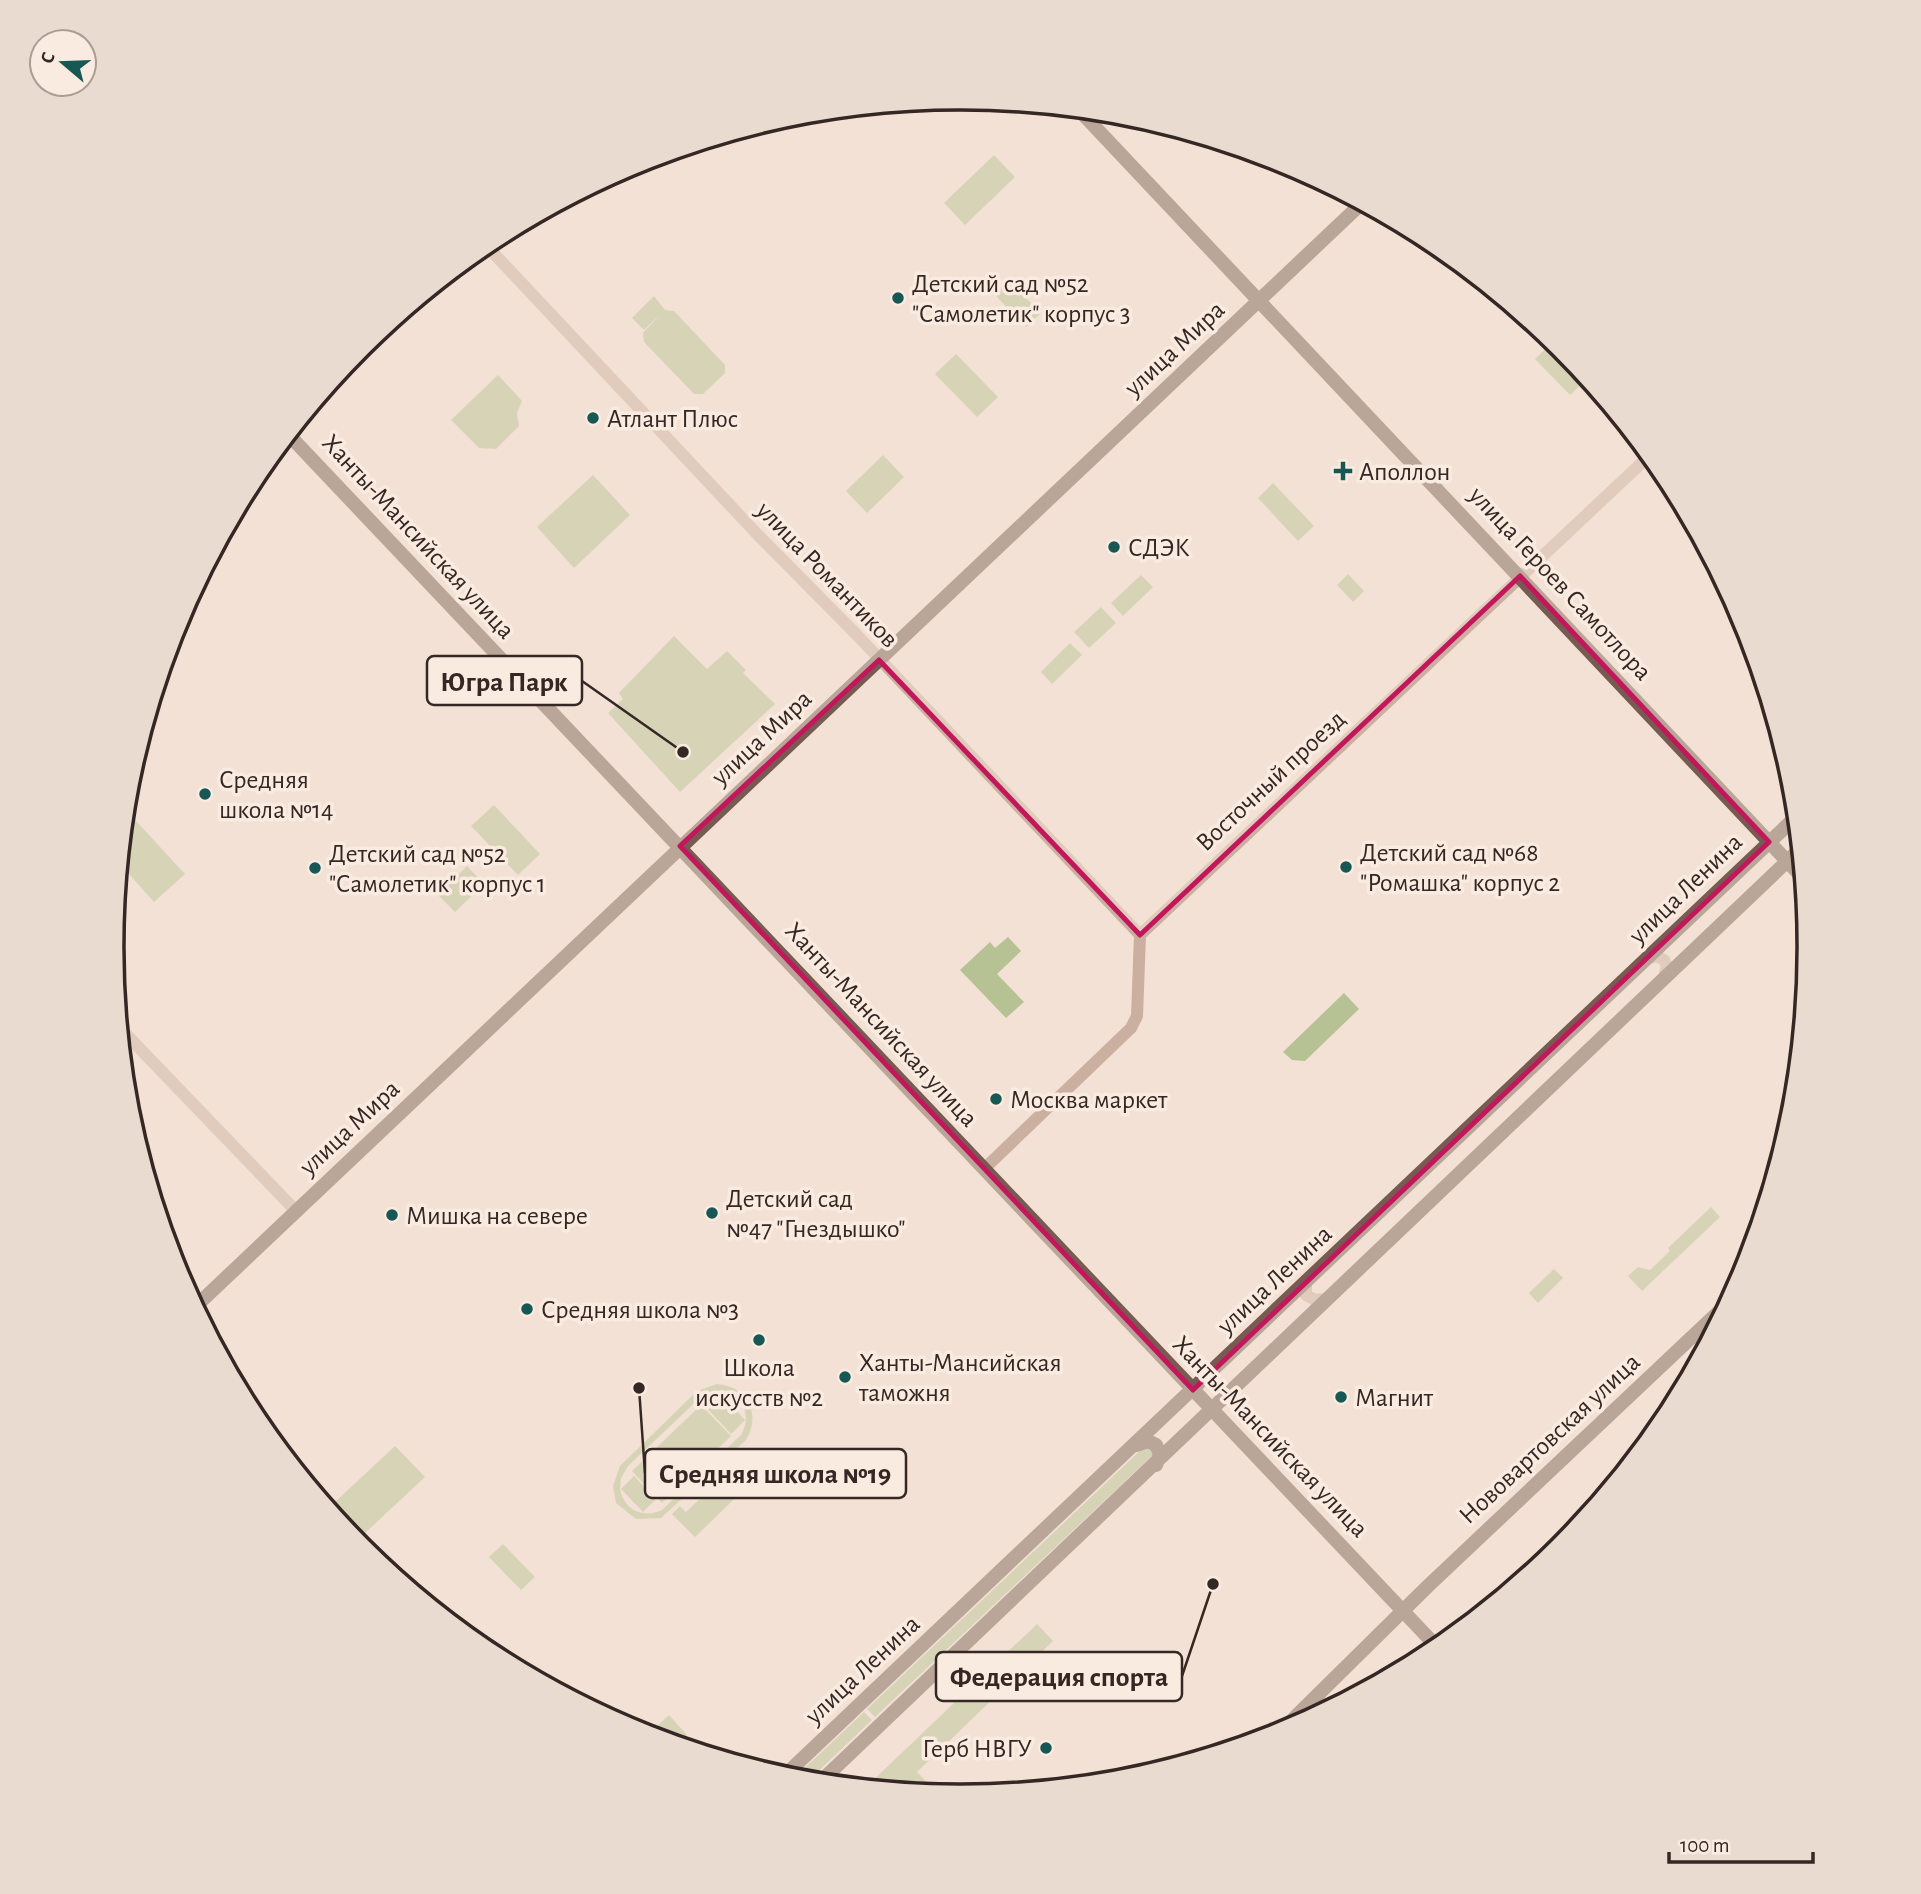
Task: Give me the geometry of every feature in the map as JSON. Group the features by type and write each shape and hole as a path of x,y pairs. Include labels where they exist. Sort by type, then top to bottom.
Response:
{"main road":[{"name":"улица Героев Самотлора","path":"1090,120 1793,867"},
{"name":"улица Мира","path":"202,1300 1355,210"},
{"name":"Ханты-Мансийская улица","path":"295,441 1430,1639"},
{"name":"улица Ленина","path":"793,1767 1788,825"},
{"name":"улица Ленина","path":"829,1773 1156,1465 1325,1299 1792,857"},
{"name":"Нововартовская улица","path":"1303,1710 1428,1586 1709,1321"},
{"path":"1135,1445 1148,1441 1156,1445 1160,1454 1156,1465"}],"street":[{"name":"улица Романтиков","path":"493,253 751,528 1140,934"},
{"name":"Восточный проезд","path":"1140,934 1642,463"},
{"path":"985,1168 1131,1028 1137,1016 1140,934"},
{"path":"1646,959 1656,956 1664,960 1667,966 1664,978"},
{"path":"129,1038 296,1211"},
{"path":"1306,1280 1306,1295 1314,1300 1325,1299"}],"highlighted area":[{"path":"1520,576 1769,842 1193,1390 680,846 879,660 1140,935"}],"green space":[{"path":"994,155 1015,177 965,225 944,203"},
{"path":"1007,282 1041,313 1026,327 997,297 996,292"},
{"path":"654,296 665,310 674,311 725,365 725,373 703,394 694,394 644,342 643,333 661,314 644,330 632,318"},
{"path":"1546,349 1581,385 1570,395 1535,359"},
{"path":"956,354 998,397 977,417 935,374"},
{"path":"498,375 522,401 517,413 519,426 496,449 479,448 451,420"},
{"path":"883,455 904,477 867,513 846,491"},
{"path":"593,475 630,515 574,568 537,527"},
{"path":"1273,483 1314,526 1298,541 1258,498"},
{"path":"1348,574 1364,591 1353,602 1337,585"},
{"path":"1141,575 1153,587 1123,616 1111,603"},
{"path":"1101,607 1116,623 1089,648 1074,632"},
{"path":"674,636 707,669 727,651 746,670 743,673 775,704 680,792 608,713 623,699 619,693"},
{"path":"1070,643 1082,655 1052,684 1041,672"},
{"path":"494,805 540,854 518,875 471,826"},
{"path":"134,819 185,874 154,902 128,873"},
{"path":"467,866 484,884 455,912 438,895"},
{"path":"1008,937 1021,951 997,974 1024,1002 1006,1018 960,970 990,942 995,948"},
{"path":"1344,993 1359,1009 1305,1061 1292,1060 1283,1052"},
{"path":"1711,1207 1720,1217 1642,1291 1628,1276 1638,1267 1650,1270 1670,1251 1668,1248"},
{"path":"1554,1269 1563,1278 1538,1303 1529,1293"},
{"path":"717,1384 736,1390 744,1396 752,1411 751,1430 746,1440 661,1518 636,1519 616,1503 613,1486 620,1466 697,1391","holes":["721,1390 729,1393 744,1407 746,1421 741,1435 662,1510 641,1513 630,1507 620,1489 621,1478 628,1466 702,1396"]},
{"path":"719,1392 745,1420 731,1434 704,1405"},
{"path":"701,1405 731,1436 662,1503 632,1471"},
{"path":"395,1446 425,1477 364,1534 335,1502"},
{"path":"1145,1446 1151,1448 1153,1455 875,1717 867,1709"},
{"path":"744,1457 760,1474 695,1537 672,1514 680,1506 686,1512"},
{"path":"634,1476 656,1499 643,1512 621,1489"},
{"path":"503,1544 535,1577 521,1590 489,1557"},
{"path":"1037,1624 1053,1641 917,1772 927,1783 874,1779"},
{"path":"864,1712 872,1720 818,1771 804,1769"},
{"path":"669,1715 687,1735 685,1737 657,1726"}],"place":[{"name":"Детский сад №52 \"Самолетик\" корпус 3","path":"898,298"},
{"name":"Атлант Плюс","path":"593,418"},
{"name":"Аполлон","path":"1343,471"},
{"name":"СДЭК","path":"1114,547"},
{"name":"Югра Парк","path":"683,752"},
{"name":"Средняя школа №14","path":"205,794"},
{"name":"Детский сад №68 \"Ромашка\" корпус 2","path":"1346,867"},
{"name":"Детский сад №52 \"Самолетик\" корпус 1","path":"315,868"},
{"name":"Москва маркет","path":"996,1099"},
{"name":"Детский сад №47 \"Гнездышко\"","path":"712,1213"},
{"name":"Мишка на севере","path":"392,1215"},
{"name":"Средняя школа №3","path":"527,1309"},
{"name":"Школа искусств №2","path":"759,1340"},
{"name":"Ханты-Мансийская таможня","path":"845,1377"},
{"name":"Средняя школа №19","path":"639,1388"},
{"name":"Магнит","path":"1341,1397"},
{"name":"Федерация спорта","path":"1213,1584"},
{"name":"Герб НВГУ","path":"1046,1748"}]}
